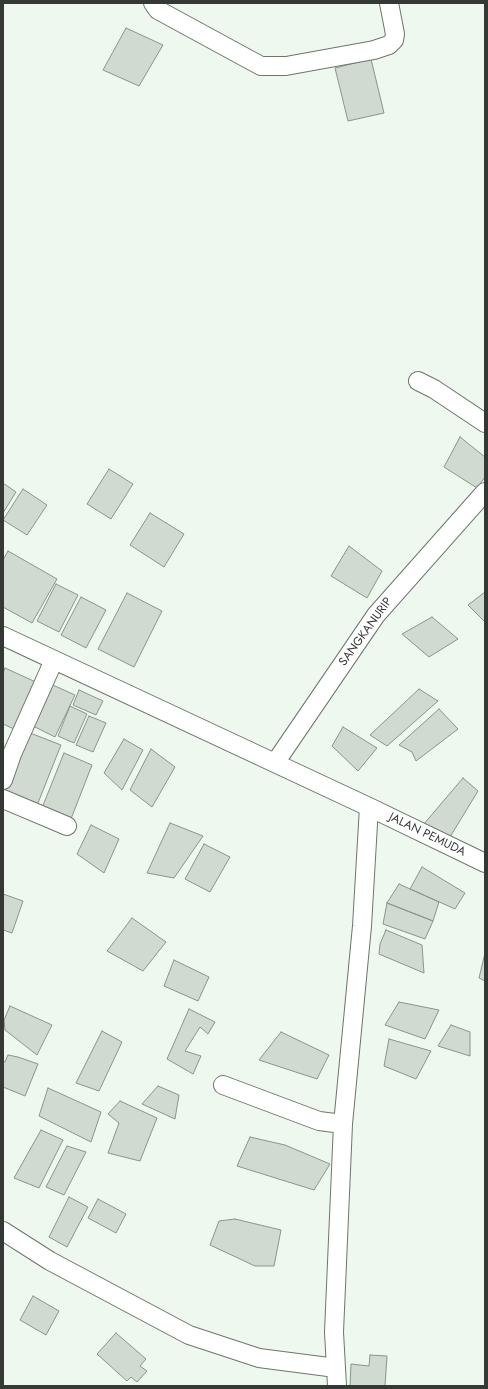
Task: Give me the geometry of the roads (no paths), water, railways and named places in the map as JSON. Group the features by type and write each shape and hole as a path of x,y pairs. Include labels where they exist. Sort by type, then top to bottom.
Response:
{"street":[{"path":"153,3 158,10 261,66 286,66 374,50 389,45 394,40 395,34 389,3"},
{"path":"418,381 434,389 485,423"},
{"name":"SANGKANURIP","path":"275,763 376,615 485,492"},
{"name":"JALAN PEMUDA","path":"3,636 369,807 485,863"},
{"path":"3,780 12,754 54,660"},
{"path":"3,799 67,826"},
{"path":"338,1386 334,1332 343,1124 362,926 369,807"},
{"path":"223,1085 319,1121 343,1124"},
{"path":"3,1231 50,1261 189,1335 258,1358 336,1368"}]}
